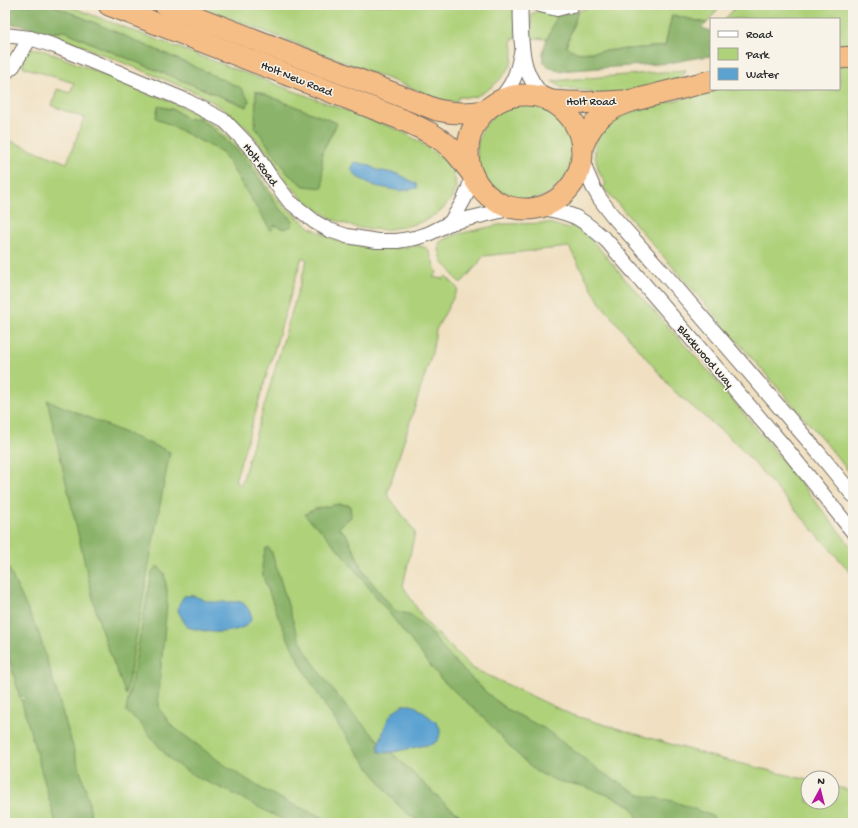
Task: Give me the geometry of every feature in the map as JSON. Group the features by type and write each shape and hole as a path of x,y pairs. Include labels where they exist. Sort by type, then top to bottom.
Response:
{"highway":[{"name":"Holt New Road","path":"109,5 395,117 430,133 453,150 472,174"},
{"name":"Holt New Road","path":"165,5 437,110 462,114 473,113 491,106"},
{"path":"840,58 853,56"},
{"name":"Holt Road","path":"582,150 588,134 600,118 614,108 632,101 710,81"},
{"path":"516,95 532,95 548,99 562,108 577,128 582,150 580,168 576,179 567,191 555,201 539,208 526,210 513,208 495,201 485,193 478,185 472,174 467,156 469,140 474,125 491,106 516,95"},
{"name":"Holt Road","path":"548,99 573,103 632,101"}],"street":[{"path":"521,5 522,50 525,66 529,76 538,90 548,99"},
{"path":"540,5 557,9 572,5"},
{"name":"Holt Road","path":"5,35 30,38 55,46 187,101 225,121 253,150 270,176 290,201 315,222 329,230 362,239 397,241 428,234 450,223 513,208"},
{"path":"5,73 13,66 30,38"},
{"path":"491,106 511,85 516,75 522,50"},
{"name":"Blackwood Way","path":"582,150 586,171 600,199 818,452 853,495"},
{"path":"450,223 467,194 472,174"},
{"name":"Blackwood Way","path":"539,208 552,210 578,218 591,227 606,241 788,452 853,532"}],"green space":[{"path":"5,5 51,5 79,16 241,88 249,100 247,107 102,48 65,31 50,33 21,25 5,24"},
{"path":"51,5 66,5 401,131 420,142 445,160 454,173 456,187 451,199 441,211 424,221 408,226 385,230 359,228 334,220 305,201 286,181 268,153 247,128 224,109 201,95 50,33 65,31 102,48 247,107 191,65","holes":["256,91 337,124 322,152"]},
{"path":"196,5 516,5 516,39 512,39 512,61 502,77 479,95 472,97 459,97 456,102 443,100"},
{"path":"598,5 721,5 707,23 672,15 665,46 579,53 566,48 578,11"},
{"path":"735,5 853,5 853,44 840,45 840,18 726,18 734,9"},
{"path":"540,10 558,14 548,39 531,38 531,14"},
{"path":"578,11 566,47 579,53 665,46 672,15 707,23 702,28 710,31 710,56 670,63 558,71 547,66 543,60 543,56 545,44 558,14"},
{"path":"40,49 163,98 195,113 219,129 248,156 270,190 283,205 311,228 341,243 377,248 400,248 420,245 421,247 428,249 437,273 433,277 443,279 446,276 458,289 436,330 432,353 387,494 415,532 403,586 425,621 472,668 572,715 714,757 800,778 800,810 840,810 840,788 853,791 853,823 5,823 5,139 67,163 84,118 52,106 57,89 70,93 74,83 26,68 23,64 18,64 26,51","holes":["158,106 175,110 187,119 198,118 217,132 246,159 279,208 293,220 285,229 273,224 271,230 222,152 179,130","302,257 307,260 241,485 235,481","351,517 337,528 346,534 365,574 394,610 411,615 426,627 444,650 487,693 505,709 528,721 548,776 439,673 321,521"]},
{"path":"853,61 853,477 825,442 603,187 606,184 599,172 595,156 595,143 601,132 610,122 634,111 688,97 710,89 840,90 840,63"},
{"path":"686,70 682,78 637,91 592,95 591,91 562,88 552,81"},
{"path":"256,91 337,123 322,152 323,188 304,186 288,174 255,127"},
{"path":"525,104 543,107 559,118 570,134 573,152 570,170 559,186 543,197 525,200 507,197 491,186 480,170 477,152 480,134 491,118 507,107"},
{"path":"158,106 175,110 187,119 198,118 217,132 246,159 279,208 293,220 292,226 285,229 274,225 271,231 222,152 156,118"},
{"path":"549,223 569,229 571,225 583,232 712,375 853,549 853,575 738,445 674,391 600,303 569,247 483,256 461,283 443,263 439,250 439,243 458,234 503,224"},
{"path":"47,400 170,452 126,695 103,635 95,607"},
{"path":"338,504 350,505 351,517 338,528 346,534 365,574 394,610 411,615 426,627 444,650 487,693 505,708 545,729 603,773 640,795 673,801 712,816 719,823 641,823 631,806 613,797 583,786 557,781 535,771 514,751 481,715 442,680 343,555 305,514 315,509"},
{"path":"266,548 269,548 272,553 296,631 307,653 323,677 352,713 380,742 378,746 387,753 391,752 443,802 470,823 444,824 421,822 413,818 400,807 383,787 330,713 304,670 282,626 263,575 262,568"},
{"path":"5,561 39,634 88,797 92,823 56,823 21,699 23,701 26,698 22,695 20,698 5,644"},
{"path":"158,566 164,573 167,590 167,605 158,697 160,710 172,726 223,764 262,789 294,805 337,823 289,823 228,791 198,778 173,762 139,722 126,711 152,571"}],"water":[{"path":"355,162 369,165 377,170 399,174 416,184 418,188 400,191 375,186 357,177 351,169"},
{"path":"184,596 194,596 211,602 242,602 250,612 251,618 249,623 244,627 224,632 212,632 187,627 178,611 179,604"},
{"path":"403,705 415,706 436,722 440,728 438,739 436,742 429,745 393,752 379,752 378,746 388,719 395,710"}]}
